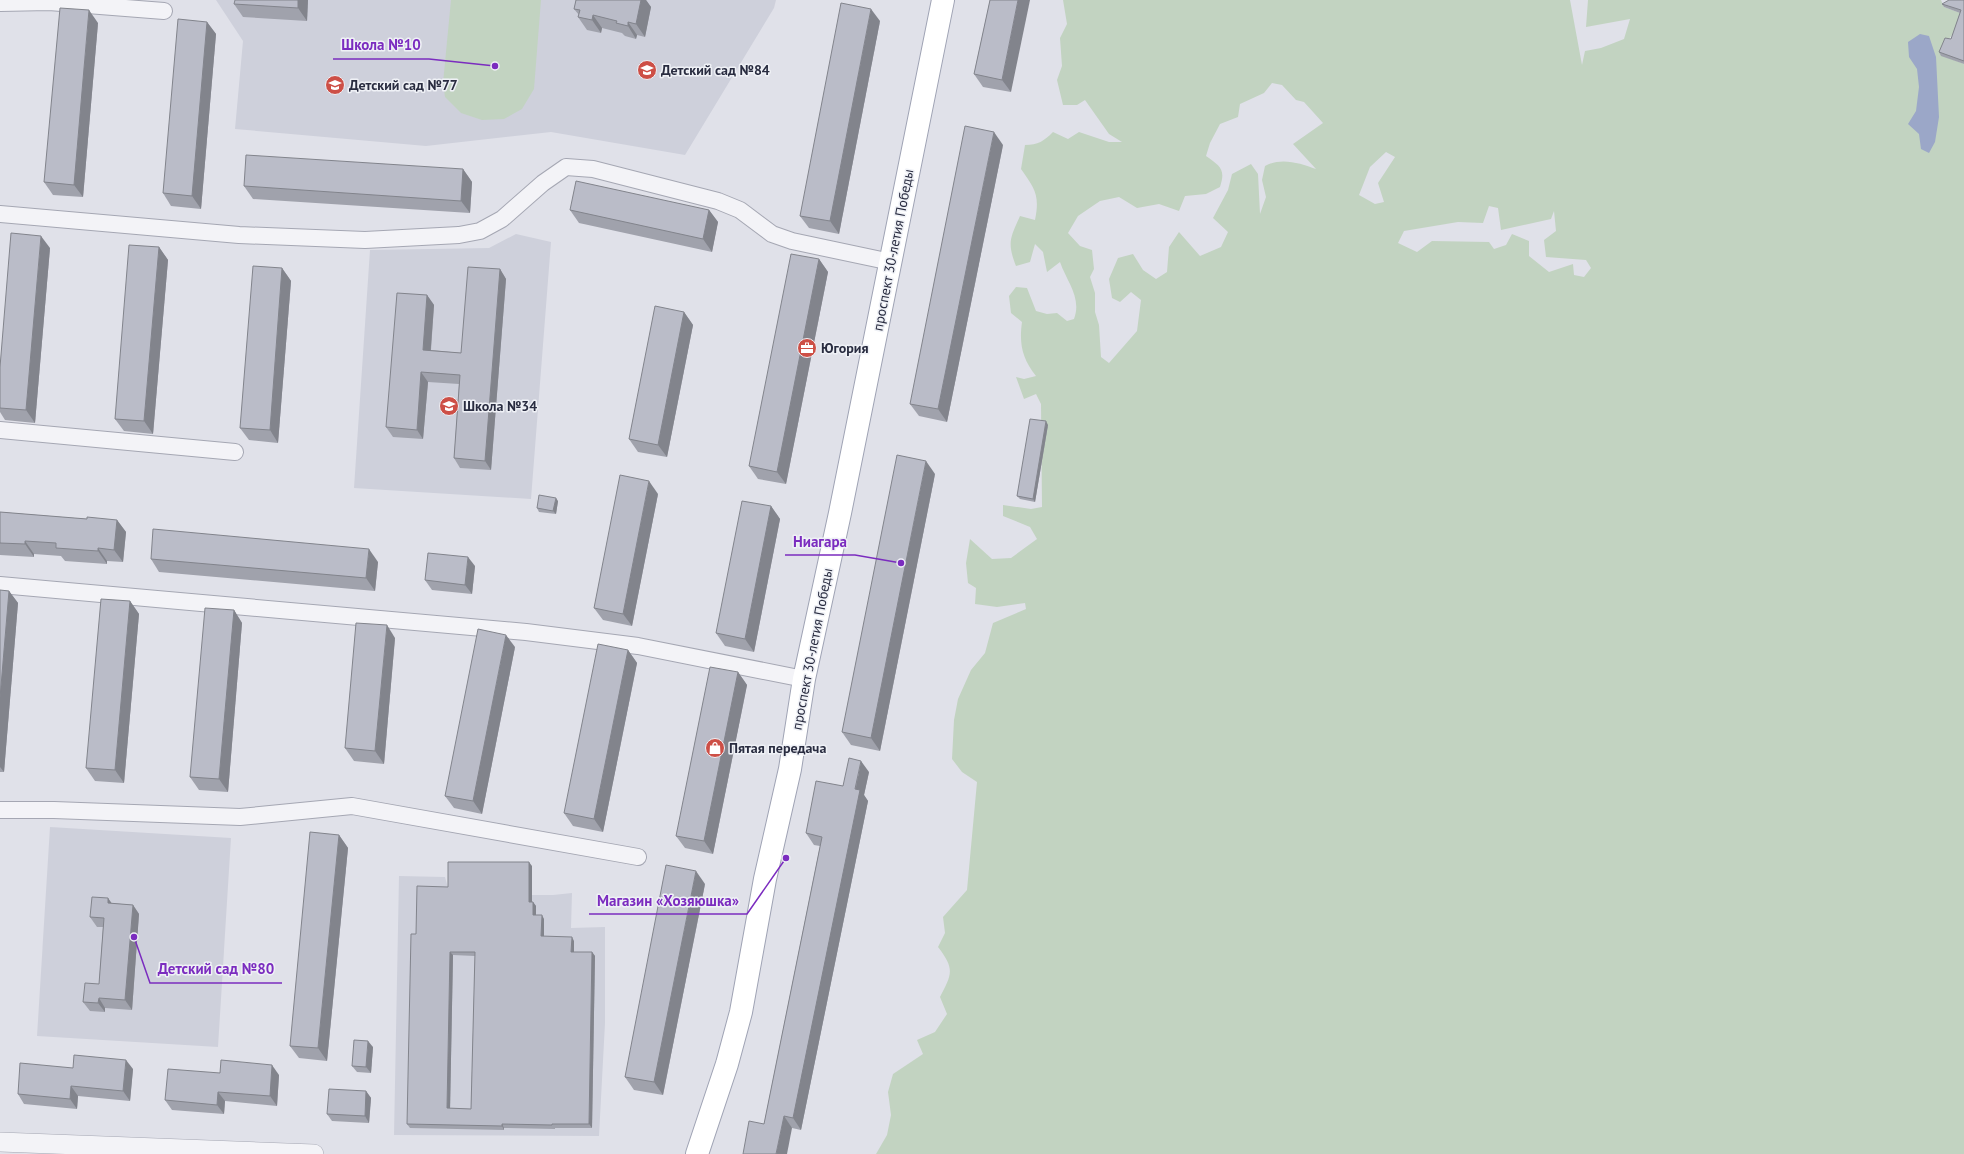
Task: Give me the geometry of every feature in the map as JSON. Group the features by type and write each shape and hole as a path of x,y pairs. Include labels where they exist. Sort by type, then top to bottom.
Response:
{"main road":[{"name":"проспект 30-летия Победы","path":"697,1154 728,1064 741,1012 765,879 790,769 804,679 840,513 943,0"}],"street":[{"path":"0,3 49,2 164,11"},
{"path":"0,214 245,236 366,240 459,235 480,231 502,219 543,183 566,167 593,169 718,200 740,210 772,234 792,241 890,262"},
{"path":"0,430 235,452"},
{"path":"0,585 526,632 638,646 804,679"},
{"path":"0,810 54,810 240,817 352,806 638,857"},
{"path":"0,1142 314,1154"}],"shaded area":[{"path":"216,0 776,0 774,8 685,155 551,132 426,146 235,129 243,41"},
{"name":"Школа №34","path":"516,234 551,242 531,499 354,488 370,250 489,248"},
{"path":"50,827 231,838 218,1047 37,1036"},
{"path":"399,876 445,877 450,895 553,895 572,893 571,928 605,927 605,1023 599,1136 394,1135"}],"green space":[{"path":"451,0 541,0 534,89 522,109 504,119 482,120 461,113 445,97 443,83"},
{"path":"1063,0 1570,0 1582,65 1585,51 1601,48 1624,39 1630,19 1586,27 1588,0 1941,0 1944,7 1963,14 1958,28 1947,41 1941,55 1964,64 1964,1154 876,1154 887,1135 891,1115 888,1092 893,1074 923,1054 917,1040 935,1032 947,1014 940,997 947,983 950,972 947,961 938,947 945,933 943,917 967,890 977,782 962,772 952,759 954,720 958,699 971,670 985,653 993,623 1026,609 1025,603 997,607 975,604 976,588 968,583 966,563 970,539 992,559 1011,558 1037,539 1030,527 1003,516 1003,505 1031,509 1042,507 1041,404 1036,394 1024,399 1016,377 1024,379 1036,376 1027,363 1021,344 1022,322 1011,313 1009,296 1016,287 1027,288 1036,311 1047,314 1057,313 1067,321 1074,319 1076,311 1073,290 1060,262 1047,272 1043,252 1035,244 1030,262 1016,266 1011,252 1012,235 1020,216 1035,220 1037,204 1035,193 1033,187 1021,169 1025,145 1040,142 1053,132 1068,139 1079,132 1109,142 1122,142 1109,134 1085,100 1077,105 1063,105 1057,80 1062,66 1060,38 1067,24","holes":["1272,83 1282,85 1296,100 1304,102 1323,123 1293,144 1316,169 1297,163 1284,161 1271,163 1265,166 1262,180 1266,197 1260,214 1258,174 1251,164 1232,174 1228,190 1213,218 1228,232 1221,247 1200,256 1179,232 1169,247 1167,272 1156,279 1143,270 1133,254 1118,258 1109,279 1112,298 1120,302 1131,292 1141,300 1137,331 1109,363 1101,357 1099,325 1095,312 1095,293 1090,277 1094,269 1092,250 1080,246 1068,233 1078,216 1100,201 1119,197 1137,208 1159,204 1179,211 1185,196 1206,194 1220,187 1222,172 1218,165 1206,156 1210,143 1220,124 1238,117 1240,104 1264,93","1386,152 1395,157 1378,183 1384,202 1375,204 1359,195 1370,167","1489,206 1498,208 1501,230 1551,219 1554,211 1556,231 1544,240 1546,257 1586,260 1591,268 1584,277 1574,275 1573,264 1549,272 1529,256 1529,241 1512,234 1506,245 1494,249 1489,242 1432,241 1417,252 1398,243 1404,231 1458,222 1483,223"]}],"water":[{"path":"1920,34 1929,36 1936,57 1939,117 1935,142 1929,153 1921,149 1919,134 1908,124 1916,111 1919,87 1917,69 1909,57 1908,42"}],"building":[{"path":"235,0 298,0 298,8 234,4"},
{"path":"576,0 641,0 636,24 628,22 628,26 616,23 617,21 593,15 592,20 578,17 580,10 574,9"},
{"path":"990,0 1018,0 1002,80 974,74"},
{"path":"1949,0 1964,0 1964,61 1939,52 1945,38 1951,39 1961,10 1942,4"},
{"path":"841,3 871,9 830,221 800,216"},
{"path":"60,8 89,10 74,185 44,182"},
{"path":"178,19 207,22 192,196 163,193"},
{"path":"965,126 994,132 938,409 910,404"},
{"path":"246,155 463,169 461,201 244,186"},
{"path":"576,181 709,210 703,239 570,210"},
{"path":"11,233 41,236 26,410 0,408 0,367"},
{"path":"129,245 159,247 144,421 115,419"},
{"path":"791,254 819,259 777,472 749,466"},
{"path":"253,266 282,268 270,430 240,428"},
{"path":"468,267 500,269 485,461 454,458 460,375 421,372 417,430 386,427 397,293 427,295 423,350 461,353"},
{"path":"655,306 684,312 658,445 629,439"},
{"path":"1030,419 1046,421 1033,499 1017,496"},
{"path":"897,455 926,461 871,738 842,732"},
{"path":"620,475 649,481 623,614 594,608"},
{"path":"539,495 556,498 553,511 537,508"},
{"path":"742,501 771,506 745,639 716,633"},
{"path":"0,512 117,520 114,550 98,548 98,551 56,548 56,543 25,541 25,544 0,543"},
{"path":"153,529 369,549 366,578 151,559"},
{"path":"428,553 468,557 465,585 425,580"},
{"path":"0,590 9,591 0,698"},
{"path":"101,599 130,601 115,770 86,768"},
{"path":"205,608 234,610 219,779 190,777"},
{"path":"356,623 387,625 375,751 345,748"},
{"path":"478,629 506,635 473,801 445,796"},
{"path":"598,644 628,650 594,819 564,813"},
{"path":"710,667 738,672 704,841 676,836"},
{"path":"849,758 861,761 855,789 860,790 793,1118 784,1116 776,1154 743,1154 749,1121 764,1124 822,837 806,833 816,781 843,786"},
{"path":"310,832 339,835 318,1048 290,1046"},
{"path":"448,862 529,862 529,902 533,902 533,915 542,915 541,936 572,937 571,952 592,952 589,1124 502,1124 502,1126 407,1124 411,934 416,934 417,886 448,887","holes":["450,952 475,952 471,1109 447,1108"]},
{"path":"666,865 696,871 654,1082 625,1077"},
{"path":"92,897 108,898 108,903 133,905 125,1000 99,998 98,1003 83,1002 85,983 99,984 104,918 90,917"},
{"path":"354,1040 368,1041 366,1067 352,1066"},
{"path":"74,1055 126,1060 123,1091 71,1086 70,1099 18,1094 20,1063 73,1068"},
{"path":"221,1060 272,1065 270,1096 218,1092 217,1105 165,1100 168,1069 220,1073"},
{"path":"329,1089 366,1091 365,1116 327,1114"}],"place":[{"name":"Школа №10","path":"495,66"},
{"name":"Детский сад №84","path":"647,70"},
{"name":"Детский сад №77","path":"335,85"},
{"name":"Югория","path":"807,348"},
{"name":"Школа №34","path":"449,406"},
{"name":"Ниагара","path":"901,563"},
{"name":"Пятая передача","path":"715,748"},
{"name":"Магазин «Хозяюшка»","path":"786,858"},
{"name":"Детский сад №80","path":"134,937"}]}
